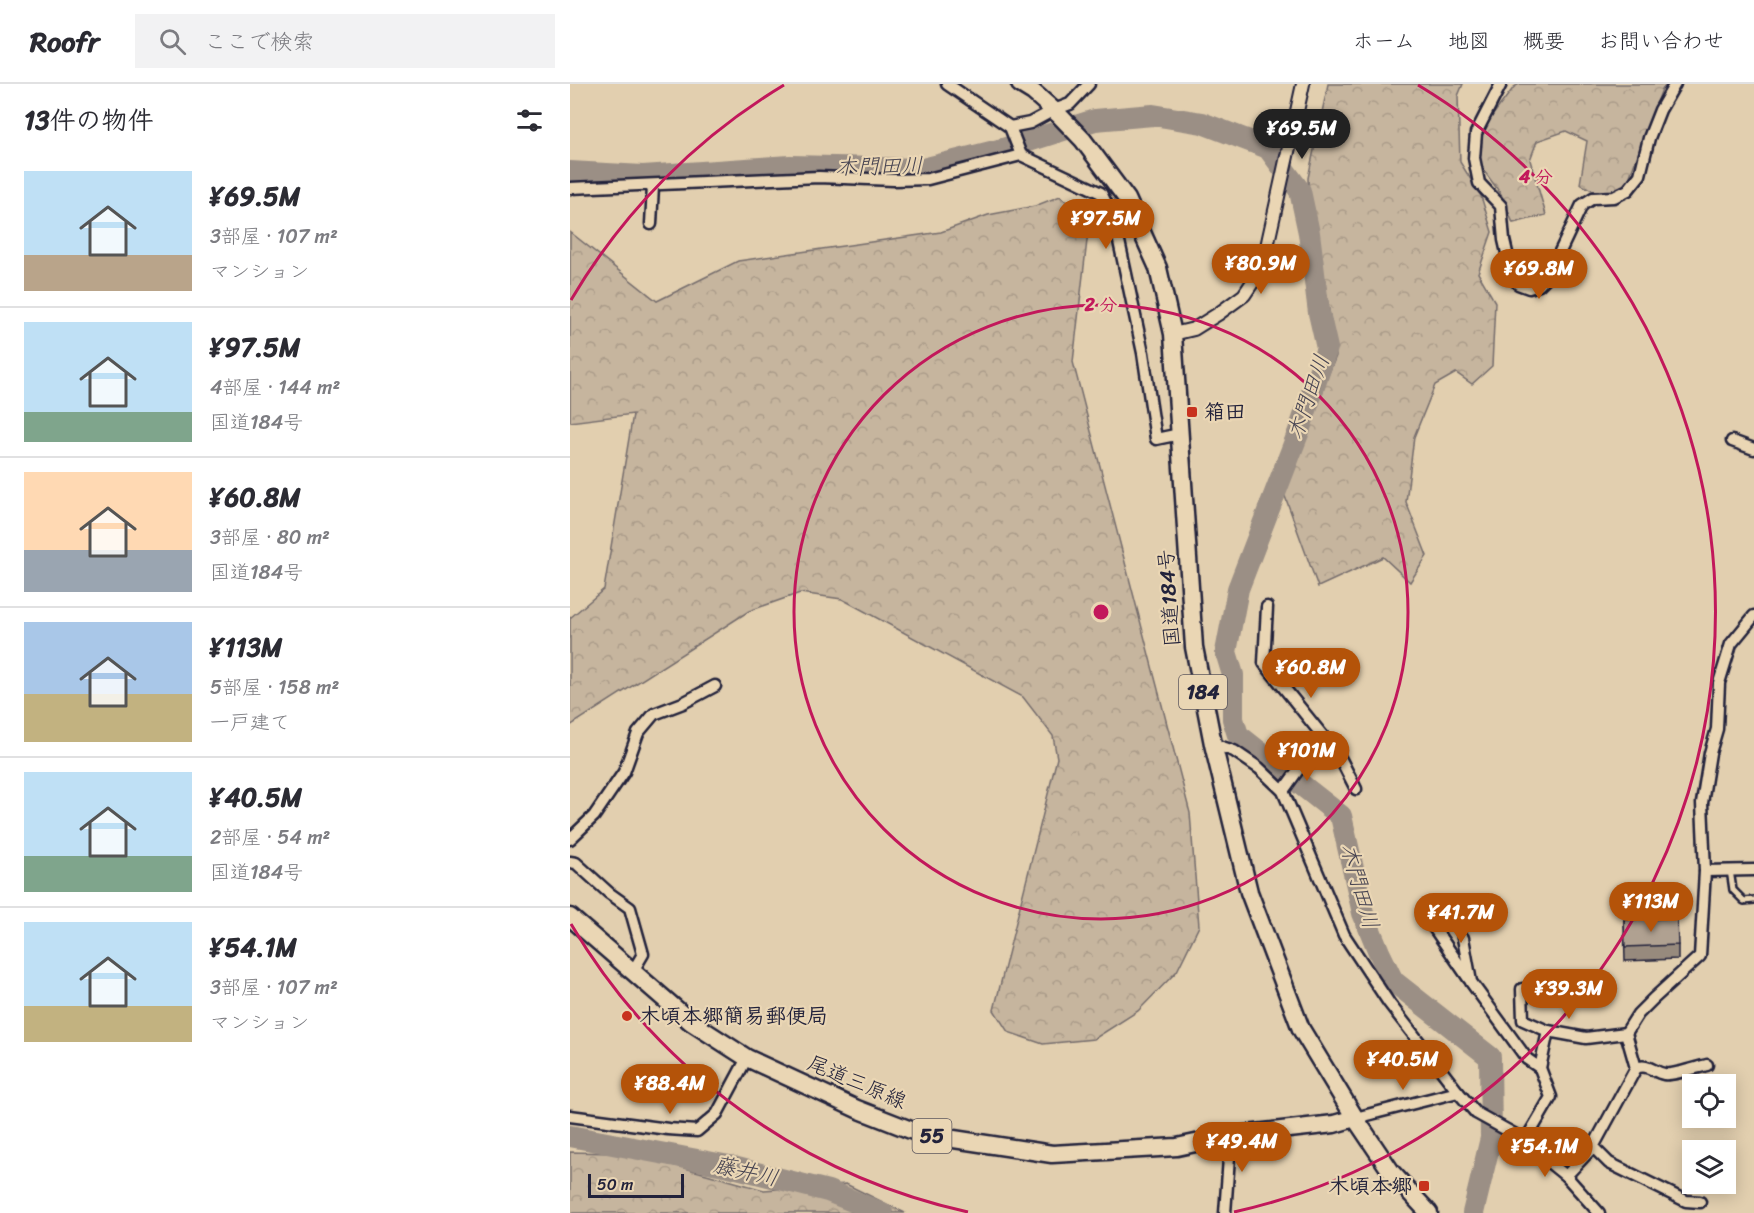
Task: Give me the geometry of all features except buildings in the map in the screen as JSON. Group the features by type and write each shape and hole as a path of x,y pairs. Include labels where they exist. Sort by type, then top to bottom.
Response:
{"main road":[{"name":"国道184号","path":"1020,84 1033,92 1083,140 1127,199 1158,268 1173,334 1194,646 1213,744 1249,892 1300,1029 1392,1173 1429,1213"},
{"name":"尾道三原線","path":"570,917 691,1022 747,1058 858,1109 921,1134 1052,1154 1177,1147 1228,1136 1334,1124 1355,1118"}],"street":[{"path":"947,84 1010,127 1021,155"},
{"path":"1010,127 1030,123 1056,113 1070,104 1089,84"},
{"path":"1173,334 1194,329 1244,295 1264,260 1303,84"},
{"path":"1502,84 1476,132 1474,158 1479,183 1502,206 1504,240 1510,266 1518,284 1528,288 1539,285 1549,275 1582,205 1593,198 1614,197 1628,190 1640,175 1649,138 1660,110 1675,84"},
{"path":"570,188 819,177 928,179 1021,155 1101,193 1114,218 1143,353 1156,439 1180,434"},
{"path":"651,224 653,186"},
{"path":"1732,441 1754,449"},
{"path":"1267,607 1264,663 1336,750 1356,789"},
{"path":"1636,1068 1626,1033 1638,1014 1700,956 1705,871 1702,803 1710,753 1717,729 1719,683 1731,644 1754,616"},
{"path":"570,839 594,816 624,772 638,733 654,714 715,687"},
{"path":"1283,791 1308,756 1326,740"},
{"path":"1213,744 1234,751 1259,768 1283,791 1344,935 1389,1004 1458,1092 1476,1113 1503,1126 1566,1176 1599,1213"},
{"path":"570,862 576,863 609,893 630,908 643,954 633,972"},
{"path":"1705,871 1754,870"},
{"path":"1430,922 1527,1059 1540,1068"},
{"path":"1463,938 1471,982"},
{"path":"1522,989 1523,1020 1548,1031 1586,1038 1626,1033"},
{"path":"1524,1143 1551,1097 1540,1068 1548,1031"},
{"path":"570,1116 698,1131 717,1114 747,1058"},
{"path":"1566,1176 1593,1147 1636,1068 1642,1066 1665,1075 1707,1065"},
{"path":"1355,1118 1458,1092"},
{"path":"1225,1213 1230,1144 1228,1136"},
{"path":"1593,1147 1609,1164 1686,1200 1700,1202"}],"lane":[{"path":"1730,870 1733,890 1744,901 1754,900"}],"green space":[{"path":"1328,84 1463,84 1458,96 1460,162 1481,196 1492,232 1478,273 1495,302 1492,366 1472,384 1456,373 1435,385 1414,437 1406,502 1427,556 1410,582 1383,557 1318,587 1282,488 1336,356 1321,258 1309,216 1308,178"},
{"path":"1519,84 1668,84 1662,89 1627,184 1602,195 1580,184 1587,141 1566,131 1537,141 1530,160 1546,215 1513,223 1501,194 1479,164 1483,128 1514,87"},
{"path":"1060,196 1089,223 1073,362 1190,813 1199,926 1177,971 1138,1011 1094,1039 1043,1044 1008,1032 994,1010 1057,758 1053,736 1023,697 842,599 800,593 749,611 570,726 570,618 604,589 633,414 570,422 570,232 657,301 738,261 941,232 988,215 1035,206"},
{"path":"570,1152 613,1153 681,1167 764,1190 846,1184 905,1213 570,1213"}],"waterway":[{"name":"木門田川","path":"570,172 643,176 790,166 923,169 1003,149 1095,120 1153,115 1202,123 1268,148 1300,191 1309,233 1319,313 1327,348 1299,431 1238,589 1226,652 1233,675 1233,719 1238,735 1341,816 1363,913 1393,981 1490,1057 1491,1138 1473,1213"},
{"name":"藤井川","path":"570,1136 729,1166 828,1191 882,1213"}],"place":[{"name":"箱田","path":"1192,412"},
{"name":"木頃本郷簡易郵便局","path":"627,1016"},
{"name":"木頃本郷","path":"1424,1186"}]}
